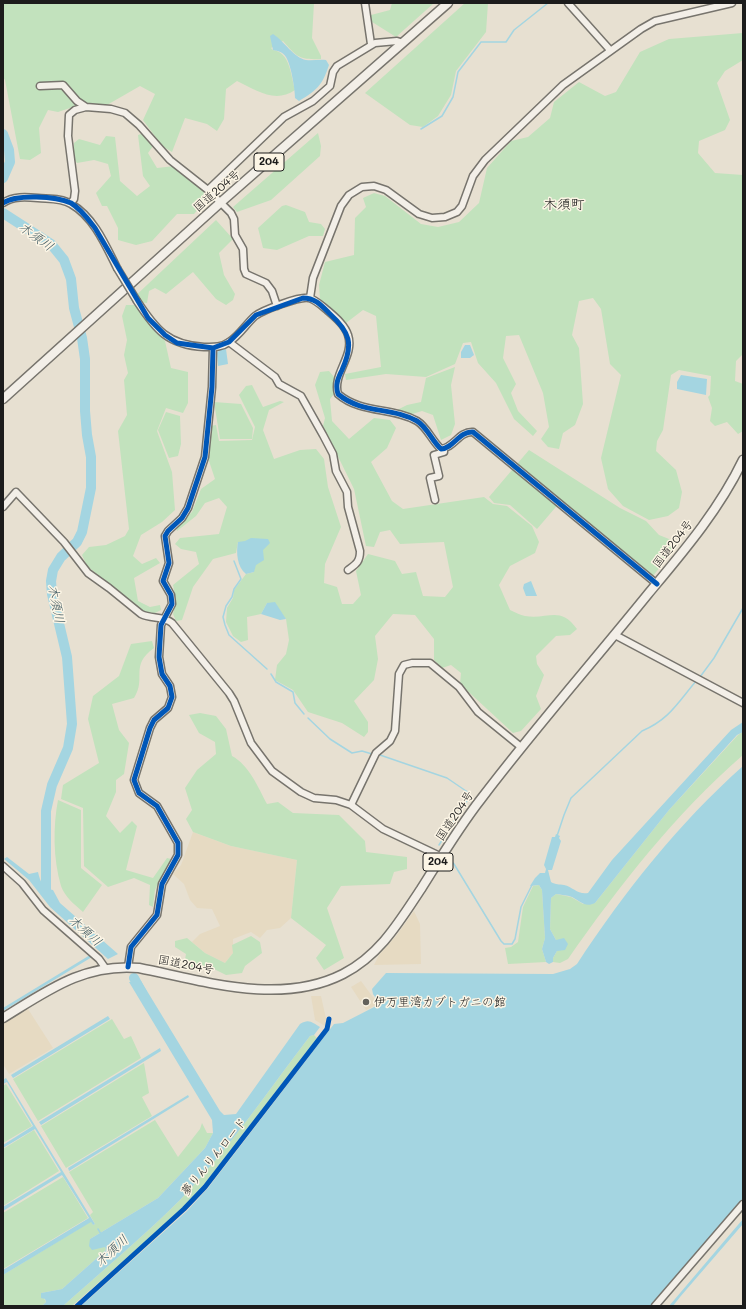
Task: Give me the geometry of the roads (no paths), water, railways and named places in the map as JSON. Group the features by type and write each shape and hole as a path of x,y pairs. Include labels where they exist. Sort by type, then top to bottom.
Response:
{"highway":[{"name":"国道204号","path":"3,399 220,203 448,3"},
{"name":"国道204号","path":"3,1018 67,980 82,974 106,969 128,967 248,988 284,989 319,984 355,967 377,950 403,916 479,801 521,747 657,584 718,505 743,460"}],"street":[{"path":"208,190 284,117 313,101 330,86 333,72 337,66 368,48 370,44 365,3"},
{"path":"568,3 610,50"},
{"path":"310,298 313,278 342,206 349,195 362,188 374,186 386,190 419,214 432,218 445,217 457,212 462,206 473,176 485,160 563,85 610,50 655,21 707,5 732,3"},
{"path":"370,44 396,41 404,43"},
{"path":"40,86 63,85 77,101 86,107"},
{"path":"71,203 74,199 75,191 70,164 67,124 69,115 75,110 86,107 111,109 125,113 148,134 170,160 208,190 231,213 234,219 235,235 243,249 244,269 246,274 266,283 272,291 277,306"},
{"path":"5,202 16,198 34,198 56,199 71,203 87,217 95,228 148,318 165,335 177,343 213,348 229,342 256,315 277,306 303,298 310,298 342,324 348,335 348,352 337,380 338,394 343,398 365,408 415,420 423,425 436,445 444,449"},
{"path":"229,342 275,377 279,384 301,396 323,434 332,454 336,471 347,492 348,507 360,551 360,559 358,563 348,570"},
{"path":"128,967 131,947 157,915 162,884 178,855 179,850 178,843 157,806 139,793 134,780 150,728 154,720 168,708 171,702 172,692 162,674 159,657 160,633 164,619 169,613 172,604 171,595 163,581 169,563 165,536 168,530 182,518 188,508 205,457 212,387 213,348"},
{"path":"435,500 430,478 438,476 434,455 444,452 444,449 450,446 462,434 473,432 657,584"},
{"path":"3,507 16,492 64,542 88,574 109,588 141,614 147,617 164,619 172,623 234,701 251,743 272,771 301,792 314,798 336,800 352,805 383,829 442,857"},
{"path":"615,635 743,703"},
{"path":"352,805 376,753 390,741 395,731 399,674 404,665 412,663 430,663 459,688 478,712 521,747"},
{"path":"3,866 22,883 43,910 99,959 106,969"},
{"path":"655,1306 743,1204"}],"water":[{"path":"273,34 293,53 302,59 326,60 329,65 324,78 318,87 299,101 295,98 290,66 285,55 279,51 273,50 270,36"},
{"path":"465,345 470,345 474,355 470,358 461,358 461,352"},
{"path":"226,349 228,364 218,366 217,353 219,350"},
{"path":"681,375 707,379 706,395 677,389 677,382"},
{"path":"251,538 268,539 270,543 263,550 264,560 256,565 254,572 246,574 239,563 237,546 238,542"},
{"path":"531,581 537,596 526,596 523,588 524,584"},
{"path":"275,602 286,619 280,620 261,614 267,603"},
{"path":"743,722 743,732 737,735 669,810 595,903 588,905 566,895 556,894 551,898 550,929 556,940 564,938 568,944 565,950 557,951 553,958 553,962 549,964 546,962 542,949 545,938 542,890 539,885 530,886 540,873 545,873 546,869 544,865 552,837 555,837 556,834 560,836 559,838 561,841 552,870 548,870 551,882 567,886 581,893 588,893 612,860 731,730"},
{"path":"743,766 743,1198 651,1306 81,1306 187,1211 208,1188 334,1024 343,1023 380,1004 373,994 372,989 386,973 553,974 570,969 577,964 633,885 654,859 719,788"},
{"path":"7,857 29,874 38,872 42,884 53,890 60,903 118,954 108,959 50,907 29,880 4,859"},
{"path":"90,955 92,957 3,1011 3,1008"},
{"path":"141,981 220,1111 224,1115 236,1114 300,1024 308,1021 320,1027 314,1035 310,1036 215,1161 180,1200 137,1241 63,1306 42,1306 46,1302 45,1299 41,1298 41,1293 62,1289 106,1250 105,1247 92,1250 89,1246 90,1239 158,1198 205,1148 213,1133 212,1120 129,982"},
{"path":"108,1016 110,1019 13,1078 11,1075"},
{"path":"160,1048 161,1051 41,1125 39,1122"},
{"path":"6,1078 95,1224 93,1225 91,1222 3,1275 3,1270 89,1218 62,1175 3,1211 3,1207 61,1172 35,1129 3,1148 3,1145 33,1126 7,1082 3,1084 3,1080"},
{"path":"188,1095 189,1097 69,1171 68,1168"},
{"path":"743,1219 743,1224 673,1306 669,1306"}],"waterway":[{"path":"421,129 442,116 453,97 458,72 481,42 506,42 514,30 548,3"},
{"name":"木須川","path":"3,134 9,150 10,162 3,178"},
{"name":"木須川","path":"3,213 51,244 64,260 71,279 74,308 82,338 85,359 85,411 91,457 91,488 82,532 77,542 61,557 53,570 51,581 52,594 67,657 72,724 68,748 52,785 46,811 46,893 51,898"},
{"path":"234,561 241,579 234,589 232,597 226,606 223,617 225,625 229,635 267,669"},
{"path":"700,677 714,658 743,608"},
{"path":"271,674 276,682 293,692 295,703 304,714"},
{"path":"557,836 571,798 642,731 660,721 667,715 679,703 697,680"},
{"path":"308,718 330,739 352,753 362,751 372,754"},
{"path":"380,755 447,778 469,793 470,796 439,845"},
{"path":"449,859 454,864 504,944 512,944 515,939 521,907 532,885"},
{"name":"木須川","path":"134,978 142,993"},
{"path":"98,1229 101,1234"}],"place":[{"name":"伊万里湾カブトガニの館","path":"366,1002"}],"district":[{"name":"木須町","path":"564,205"}]}
